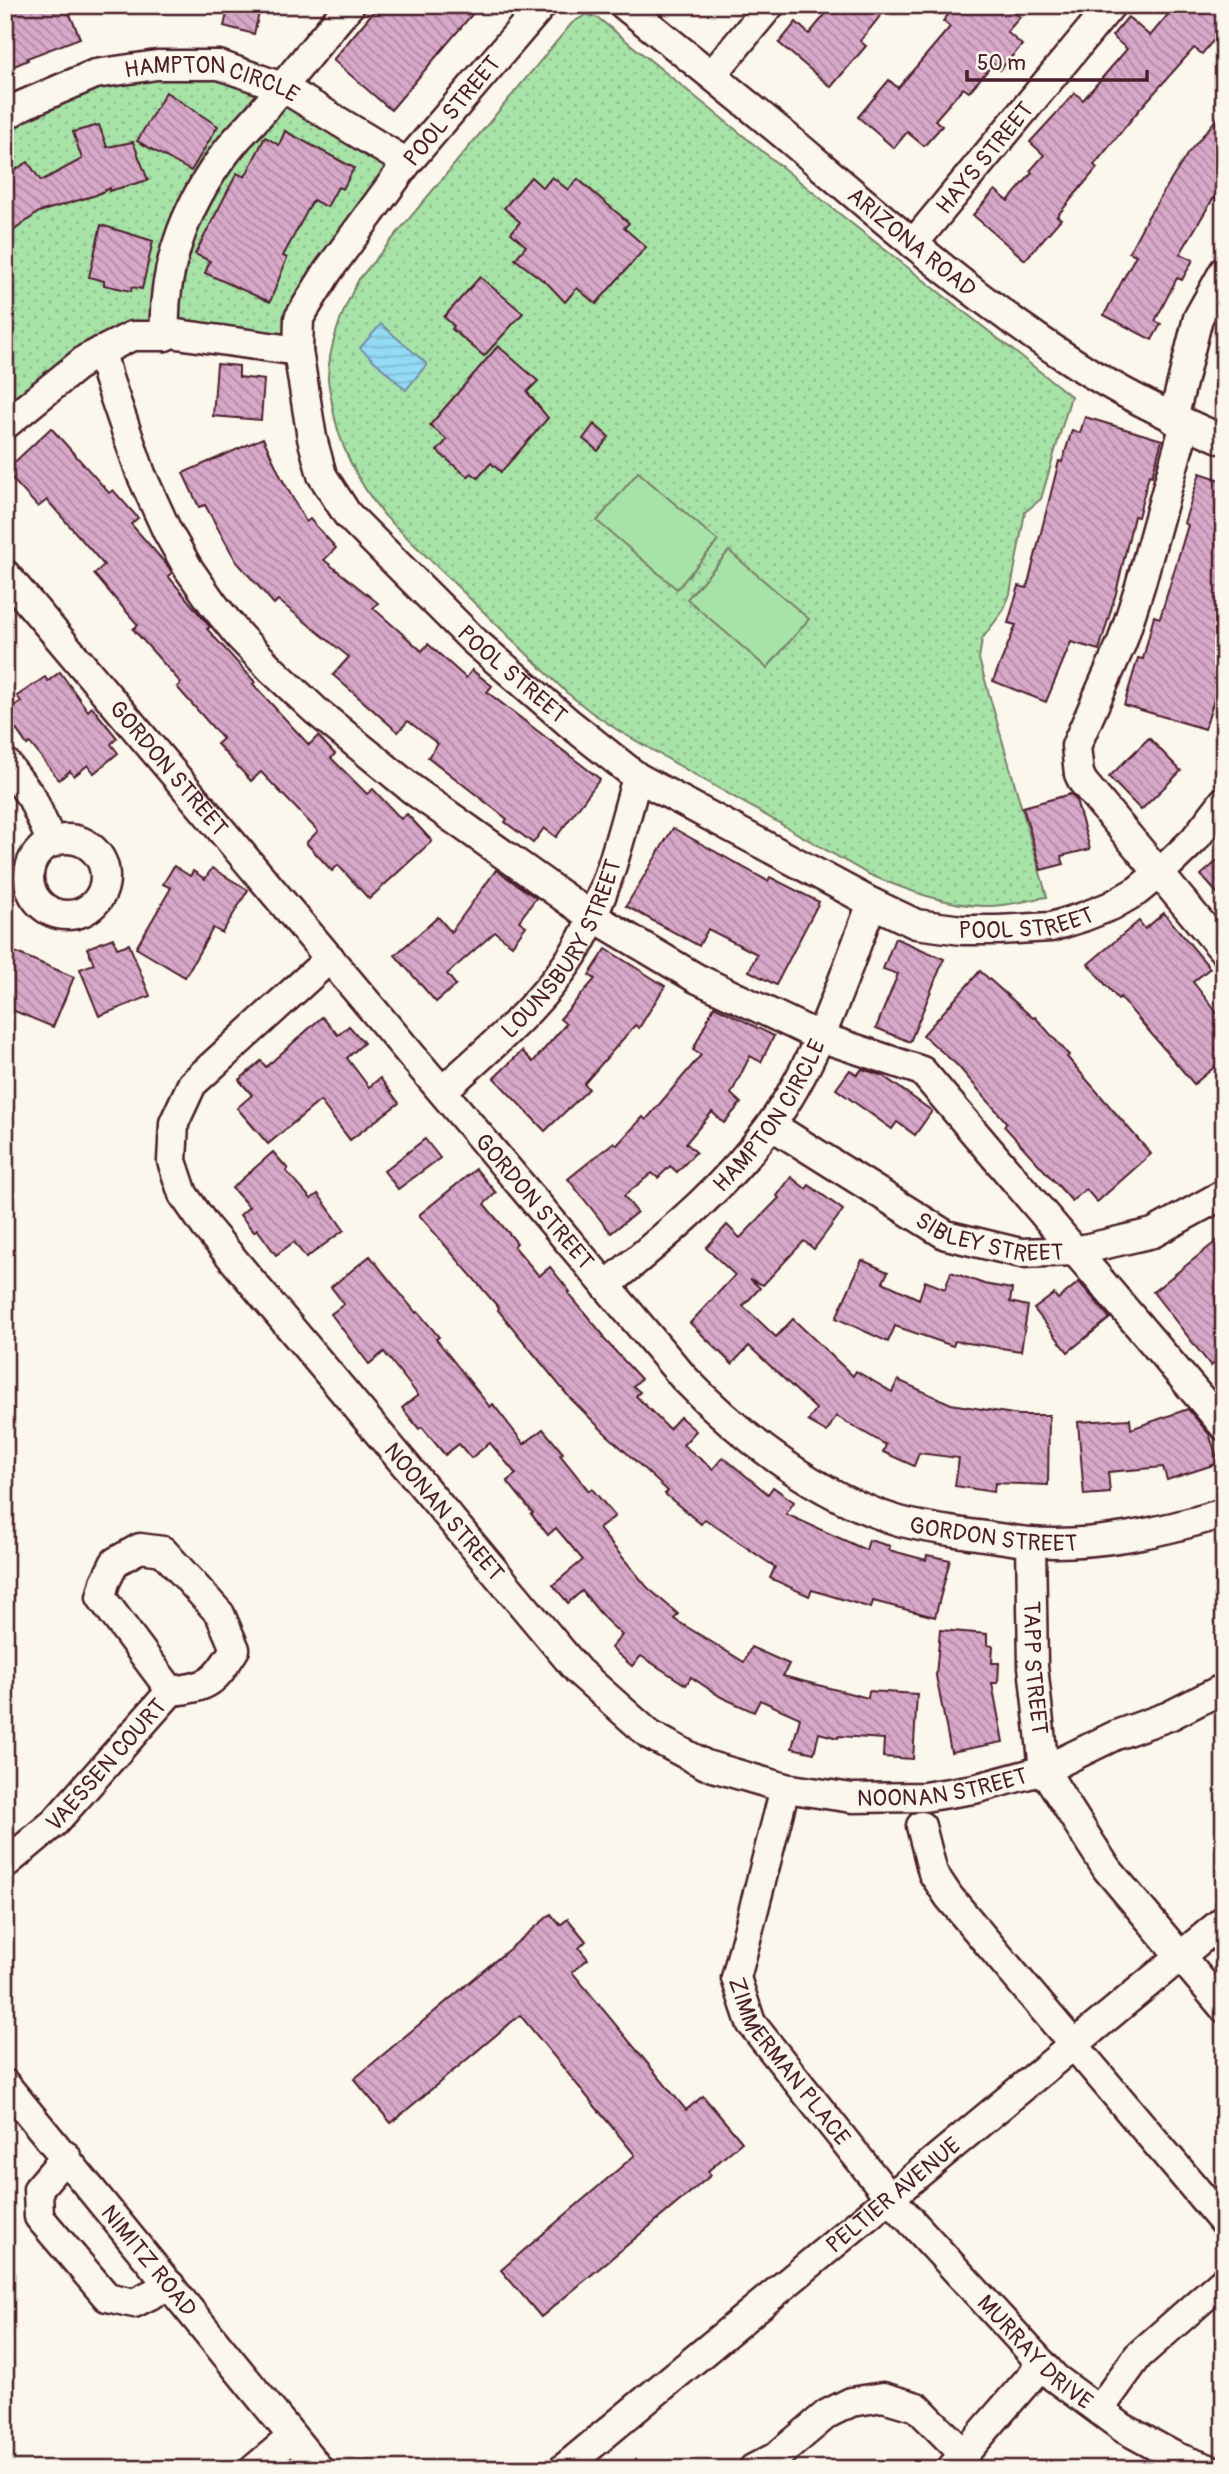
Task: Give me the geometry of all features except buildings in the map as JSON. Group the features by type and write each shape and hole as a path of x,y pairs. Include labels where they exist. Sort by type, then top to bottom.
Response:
{"street":[{"path":"165,335 167,284 190,210 236,140 350,5"},
{"name":"POOL STREET","path":"542,5 407,163 328,271 299,318 298,351 312,438 322,475 347,513 472,640 637,777 916,924 962,930 1051,928 1111,906 1137,891 1194,841 1224,801"},
{"name":"ARIZONA ROAD","path":"624,5 712,75 913,244 996,308 1065,357 1117,389 1179,421 1224,440"},
{"path":"712,75 770,5"},
{"name":"HAYS STREET","path":"913,244 1111,5"},
{"name":"HAMPTON CIRCLE","path":"5,116 23,105 94,74 157,65 219,65 282,87 407,163"},
{"path":"1224,271 1198,318 1179,421 1143,575 1122,642 1076,746 1079,774 1083,782 1224,951"},
{"path":"5,425 86,359 132,336 170,333 298,351"},
{"path":"101,351 129,441 158,512 200,586 239,636 317,711 413,790 538,881 696,978 820,1037 922,1071 1224,1426"},
{"name":"GORDON STREET","path":"5,574 607,1286 709,1404 740,1431 780,1461 833,1492 900,1521 937,1529 1031,1542 1089,1541 1137,1535 1224,1513"},
{"path":"5,762 32,798 52,843"},
{"name":"LOUNSBURY STREET","path":"442,1091 544,991 576,949 612,866 637,777"},
{"name":"HAMPTON CIRCLE","path":"607,1286 711,1194 750,1153 771,1125 798,1082 820,1037 872,903"},
{"name":"NOONAN STREET","path":"330,958 192,1084 174,1123 172,1161 183,1194 206,1227 578,1671 650,1735 706,1765 785,1788 852,1798 924,1797 974,1789 1044,1770 1116,1735 1169,1716 1224,1688"},
{"name":"SIBLEY STREET","path":"771,1125 946,1235 1021,1253 1076,1251 1153,1233 1224,1194"},
{"name":"TAPP STREET","path":"1031,1542 1033,1666 1044,1770 1107,1869 1224,2008"},
{"name":"VAESSEN COURT","path":"5,1864 55,1822 171,1690 199,1688 220,1673 235,1649 219,1614 163,1550 140,1548 115,1562 101,1597 171,1690"},
{"name":"ZIMMERMAN PLACE","path":"785,1788 736,1978 751,2023 891,2198"},
{"path":"921,1826 933,1873 944,1889 1224,2223"},
{"name":"PELTIER AVENUE","path":"563,2469 1224,1920"},
{"name":"NIMITZ ROAD","path":"5,2084 66,2155 319,2469"},
{"path":"66,2155 38,2189 39,2217 107,2297 134,2303 170,2285"},
{"name":"MURRAY DRIVE","path":"891,2198 1055,2378 1174,2463 1209,2469"},
{"path":"1099,2410 1138,2356 1224,2280"},
{"path":"752,2469 776,2458 827,2414 852,2402 883,2397 917,2407 958,2461 1042,2364"},
{"path":"254,2469 292,2437"}],"green space":[{"path":"587,14 598,18 846,219 1071,396 1041,499 1025,512 1010,594 1003,611 982,639 979,659 1047,897 1003,905 973,906 927,896 896,885 868,874 619,731 566,692 385,516 366,491 351,464 335,420 328,377 338,326 359,279 572,23"},
{"path":"219,65 407,163 346,248 298,351 132,336 5,425 5,116 95,74"},
{"path":"638,472 718,541 677,589 597,521"},
{"path":"729,551 809,619 767,668 687,599"}],"water":[{"path":"381,324 427,364 406,390 360,348"}]}
